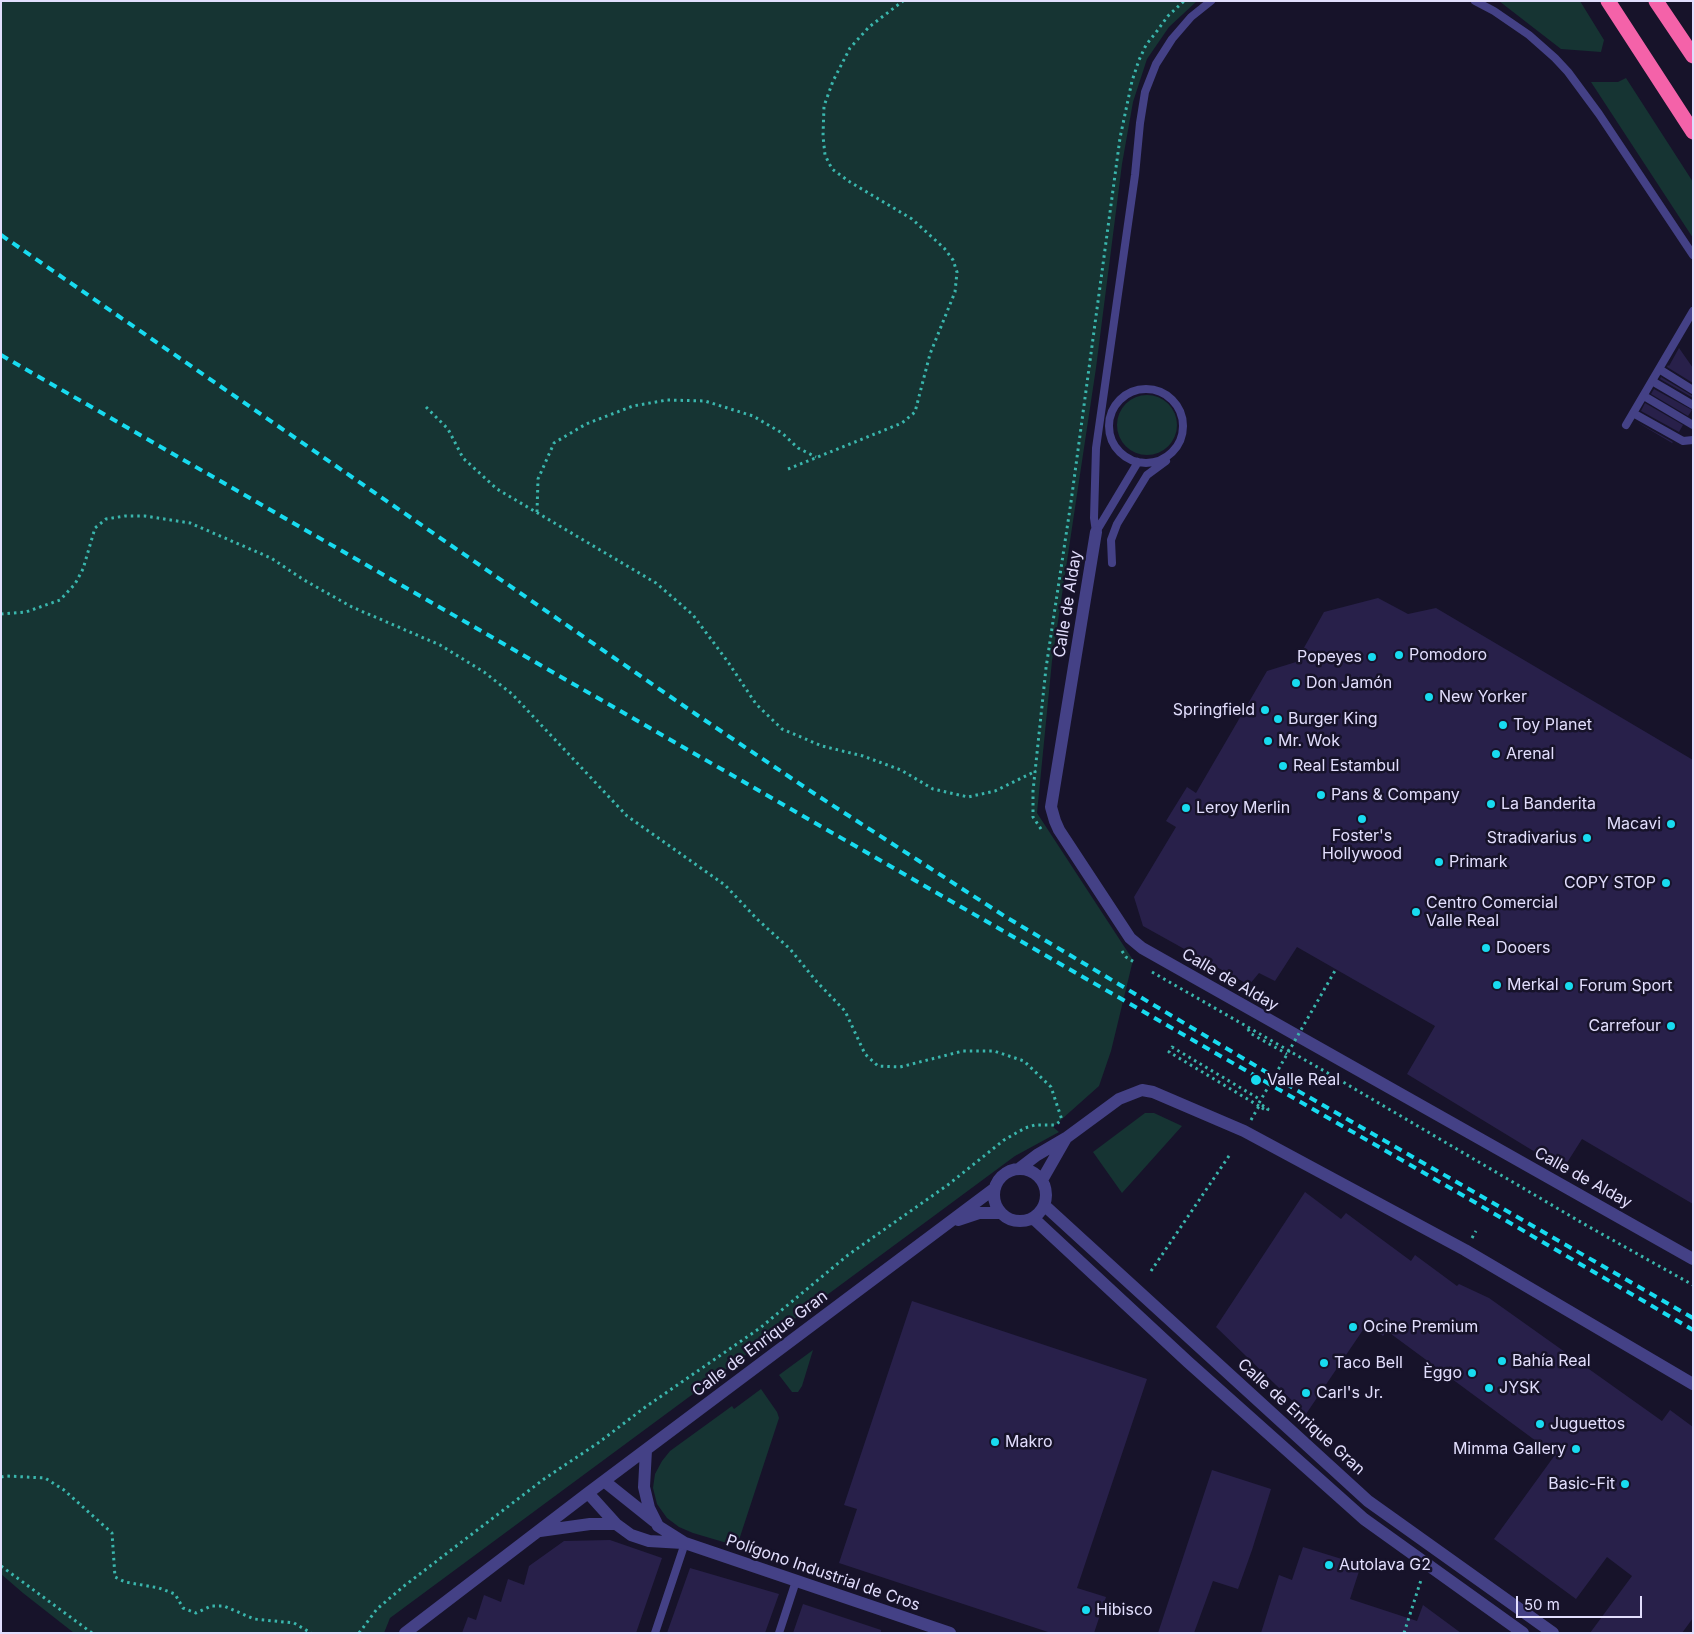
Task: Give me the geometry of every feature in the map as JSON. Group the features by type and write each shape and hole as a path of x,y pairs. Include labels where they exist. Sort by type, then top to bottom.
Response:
{"highway":[{"path":"1608,1 1693,132"},
{"path":"1656,1 1693,56"}],"street":[{"name":"Calle de Alday","path":"1096,532 1051,808 1059,830 1130,938 1142,948 1693,1258"},
{"path":"1020,1168 1037,1173 1046,1188 1047,1197 1040,1213 1025,1221 1016,1221 1008,1218 1001,1213 996,1205 995,1188 998,1180 1004,1174 1020,1168 1037,1155 1066,1138 1119,1099 1142,1090 1163,1095 1276,1148 1465,1250 1693,1384"},
{"path":"1042,1180 1066,1138"},
{"name":"Calle de Enrique Gran","path":"588,1493 995,1188"},
{"name":"Calle de Enrique Gran","path":"1044,1205 1368,1500 1553,1633"},
{"name":"Calle de Enrique Gran","path":"951,1222 979,1213 1001,1213"},
{"name":"Calle de Enrique Gran","path":"1033,1218 1176,1351 1364,1519 1523,1633"},
{"path":"646,1450 644,1487 649,1508 658,1525"},
{"name":"Polígono Industrial de Cros","path":"604,1481 658,1525 685,1543 796,1581 918,1628 950,1633"},
{"path":"405,1633 588,1493"},
{"name":"Polígono Industrial de Cros","path":"588,1493 616,1524 631,1535 649,1541 685,1543"},
{"path":"537,1532 590,1524 616,1524"}],"lane":[{"path":"1096,532 1094,518 1096,448 1145,92 1156,64 1172,39 1191,18 1211,1"},
{"path":"1475,1 1494,11 1529,35 1568,72 1599,114 1693,256"},
{"path":"1626,425 1692,313"},
{"path":"1659,369 1693,390"},
{"path":"1652,381 1693,405"},
{"path":"1096,448 1114,407 1131,392 1146,390 1160,392 1173,401 1177,407 1183,428 1180,441 1166,461 1147,475 1117,524 1111,540 1112,562"},
{"path":"1644,396 1693,425"},
{"path":"1633,413 1683,441 1693,440"},
{"path":"1109,421 1114,445 1122,454 1138,462 1161,460 1172,452"},
{"path":"1096,532 1138,462"},
{"path":"656,1633 685,1543"},
{"path":"779,1633 796,1581"}],"path":[{"path":"788,469 902,423 915,412 930,354 955,292 957,272 953,260 944,248 912,219 850,182 832,168 825,155 823,136 824,106 833,81 850,48 868,27 903,1"},
{"path":"1044,832 1033,818 1033,791 1046,668 1071,502 1120,138 1132,82 1146,45 1184,1"},
{"path":"537,512 538,479 554,443 586,424 634,406 667,400 706,401 754,416 782,433 798,448 817,457"},
{"path":"426,407 448,429 463,458 497,489 656,584 693,615 756,704 782,729 822,746 863,756 901,770 933,790 968,797 995,791 1036,770"},
{"path":"1,614 26,612 60,600 75,584 83,568 95,528 106,519 125,516 145,516 190,523 271,558 304,580 352,606 440,645 484,672 512,694 627,816 725,885 757,919 790,949 817,982 845,1011 865,1054 878,1066 900,1067 963,1051 994,1051 1024,1061 1050,1087 1062,1120 1061,1125"},
{"path":"1120,949 1126,957 1140,965"},
{"path":"1147,969 1584,1224 1693,1284"},
{"path":"1259,1105 1336,970"},
{"path":"1246,1027 1250,1033 1287,1054"},
{"path":"1172,1047 1259,1105 1169,1052 1172,1047"},
{"path":"360,1633 377,1609 404,1586 544,1479 760,1328 848,1256 917,1207 1004,1140 1025,1128 1035,1125 1055,1126 1062,1120"},
{"path":"1151,1271 1231,1153"},
{"path":"1,1477 45,1478 64,1490 112,1533 115,1577 125,1582 158,1588 175,1594 183,1608 196,1613 211,1606 224,1606 254,1619 294,1623 311,1633"},
{"path":"1,1566 92,1633"},
{"path":"1404,1633 1421,1580"}],"green space":[{"path":"1,1 1197,1 1169,27 1147,59 1133,102 1122,164 1096,368 1052,661 1037,813 1133,960 1111,1051 1099,1086 1053,1127 1059,1132 1015,1156 390,1618 384,1633 74,1633 1,1574"},
{"path":"1499,1 1580,1 1604,40 1601,52 1561,49"},
{"path":"1626,78 1693,182 1693,238 1591,82 1618,82"},
{"path":"1141,395 1153,395 1164,400 1172,408 1177,419 1175,437 1164,450 1153,455 1141,455 1130,450 1122,442 1117,431 1117,419 1122,408 1130,400"},
{"path":"1145,1113 1154,1113 1182,1126 1122,1193 1093,1152"},
{"path":"813,1350 802,1386 798,1392 792,1392 779,1375"},
{"path":"761,1389 779,1418 737,1546 679,1527 667,1518 657,1504 653,1488 655,1474 662,1461 670,1451 732,1406 734,1409"}],"building":[{"path":"1679,348 1693,368 1693,383 1667,367"},
{"path":"1661,377 1693,396 1693,398 1660,379"},
{"path":"1654,389 1692,410 1688,416 1651,394"},
{"path":"1645,403 1683,425 1679,432 1641,411"},
{"path":"1635,421 1673,442 1672,443"},
{"name":"Centro Comercial Valle Real","path":"1378,598 1408,614 1436,608 1693,760 1693,1204 1582,1139 1563,1169 1407,1074 1435,1026 1297,947 1275,981 1259,973 1249,985 1143,926 1134,897 1176,827 1166,821 1187,787 1196,793 1267,671 1296,662 1324,612"},
{"name":"Bahía Real","path":"1305,1192 1341,1219 1346,1213 1411,1261 1415,1255 1457,1286 1459,1284 1489,1298 1662,1421 1670,1410 1693,1427 1693,1618 1682,1633 1590,1633 1632,1576 1607,1557 1576,1599 1494,1539 1555,1455 1387,1331 1383,1336 1367,1324 1306,1414 1216,1327"},
{"name":"Makro","path":"912,1301 1147,1379 1077,1588 1106,1597 1094,1633 1051,1633 839,1563 857,1509 844,1505"},
{"path":"1212,1470 1271,1489 1252,1550 1238,1589 1213,1581 1194,1633 1158,1633"},
{"path":"610,1540 662,1558 636,1633 462,1633 468,1617 476,1620 484,1595 501,1602 508,1579 524,1585 529,1566 564,1541"},
{"path":"1303,1547 1361,1565 1350,1599 1417,1621 1423,1605 1461,1633 1261,1633 1279,1575 1292,1580"},
{"path":"690,1568 779,1594 765,1633 667,1633"},
{"path":"803,1604 881,1630 881,1633 793,1633"}],"railway":[{"path":"1,235 697,715 815,794 1006,917 1293,1088 1693,1318"},
{"path":"1,355 1452,1189 1693,1330"}],"place":[{"name":"Pomodoro","path":"1399,655"},
{"name":"Popeyes","path":"1372,657"},
{"name":"Don Jamón","path":"1296,683"},
{"name":"New Yorker","path":"1429,697"},
{"name":"Springfield","path":"1265,710"},
{"name":"Burger King","path":"1278,719"},
{"name":"Toy Planet","path":"1503,725"},
{"name":"Mr. Wok","path":"1268,741"},
{"name":"Arenal","path":"1496,754"},
{"name":"Real Estambul","path":"1283,766"},
{"name":"Pans & Company","path":"1321,795"},
{"name":"La Banderita","path":"1491,804"},
{"name":"Leroy Merlin","path":"1186,808"},
{"name":"Foster's Hollywood","path":"1362,819"},
{"name":"Macavi","path":"1671,824"},
{"name":"Stradivarius","path":"1587,838"},
{"name":"Primark","path":"1439,862"},
{"name":"COPY STOP","path":"1666,883"},
{"name":"Centro Comercial Valle Real","path":"1416,912"},
{"name":"Dooers","path":"1486,948"},
{"name":"Merkal","path":"1497,985"},
{"name":"Forum Sport","path":"1569,986"},
{"name":"Carrefour","path":"1671,1026"},
{"name":"Valle Real","path":"1256,1080"},
{"name":"Ocine Premium","path":"1353,1327"},
{"name":"Bahía Real","path":"1502,1361"},
{"name":"Taco Bell","path":"1324,1363"},
{"name":"Èggo","path":"1472,1373"},
{"name":"JYSK","path":"1489,1388"},
{"name":"Carl's Jr.","path":"1306,1393"},
{"name":"Juguettos","path":"1540,1424"},
{"name":"Makro","path":"995,1442"},
{"name":"Mimma Gallery","path":"1576,1449"},
{"name":"Basic-Fit","path":"1625,1484"},
{"name":"Autolava G2","path":"1329,1565"},
{"name":"Hibisco","path":"1086,1610"}]}
